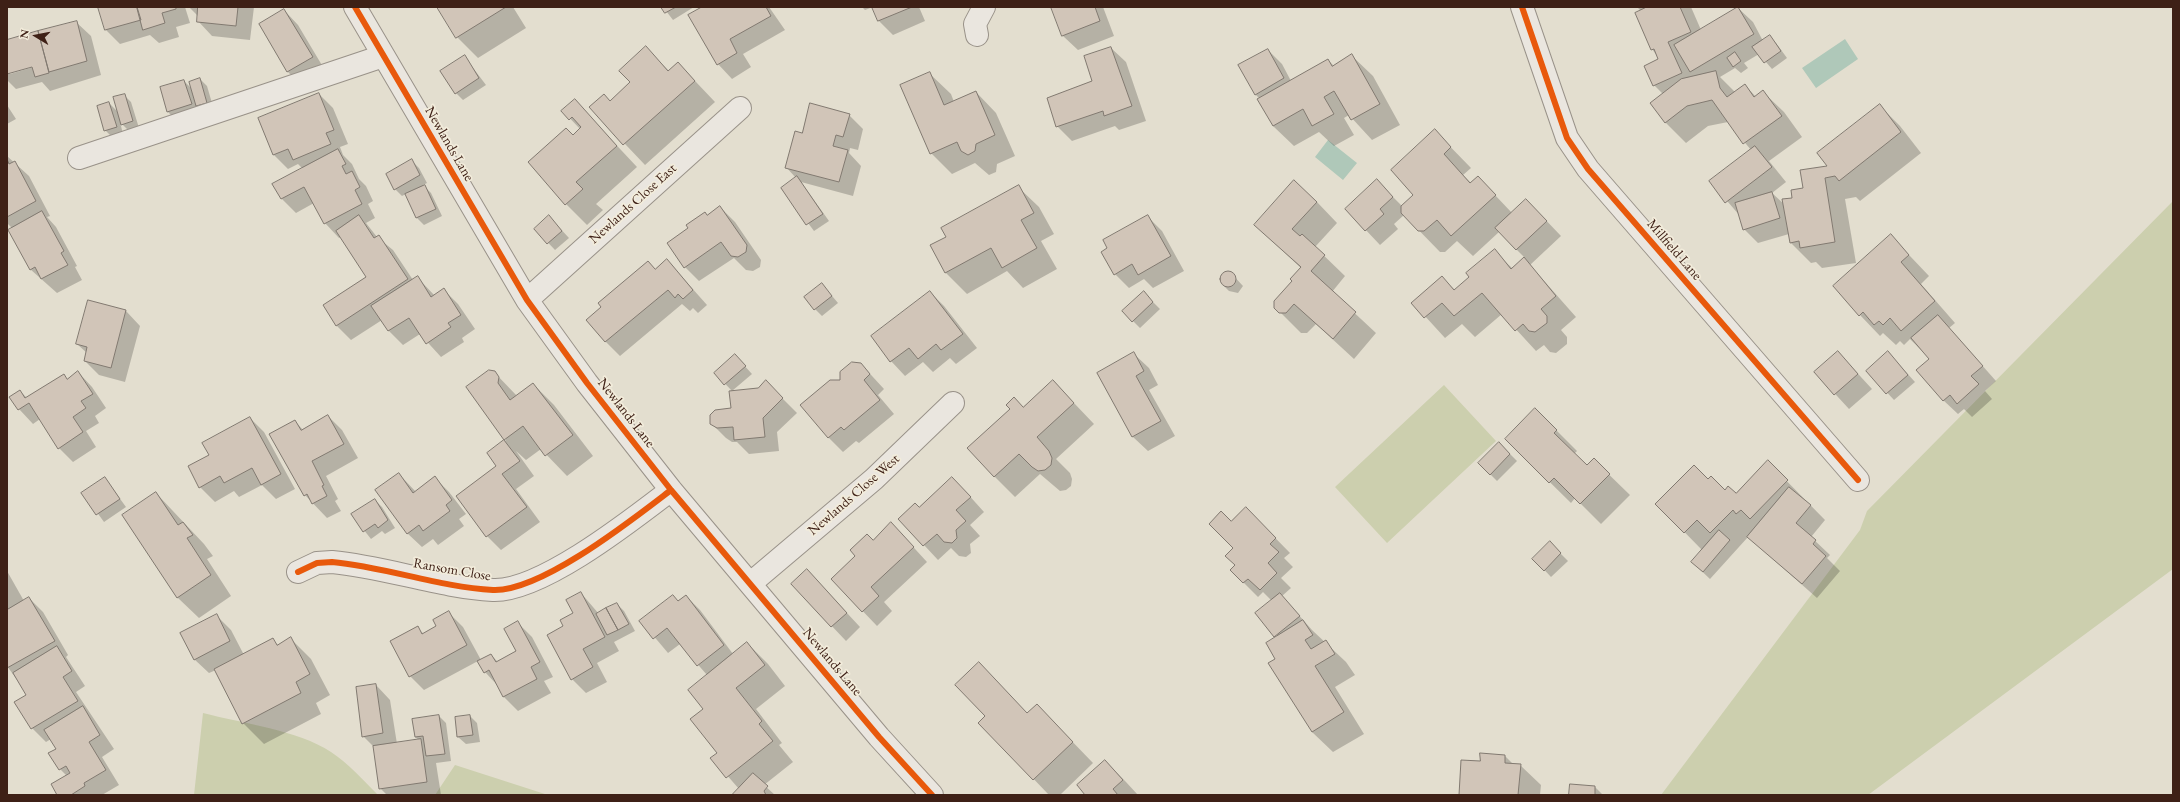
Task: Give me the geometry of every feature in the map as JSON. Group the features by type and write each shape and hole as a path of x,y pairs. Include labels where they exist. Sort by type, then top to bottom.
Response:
{"street":[{"name":"Newlands Lane","path":"355,7 527,300 587,383 671,490 751,583 879,737 932,795"},
{"path":"977,35 975,24 984,7"},
{"name":"Millfield Lane","path":"1522,7 1567,138 1588,168 1858,480"},
{"path":"79,158 384,56"},
{"name":"Newlands Close East","path":"527,300 740,108"},
{"name":"Newlands Close West","path":"751,583 874,479 953,403"},
{"name":"Ransom Close","path":"298,572 317,563 332,562 477,588 509,589 538,578 587,551 626,525 671,490"}],"shaded area":[{"path":"1845,39 1858,59 1816,88 1802,68"},
{"path":"1328,140 1357,163 1343,180 1315,157"},
{"path":"2173,201 2173,569 1868,795 1661,795 1860,530 1867,511"},
{"path":"1444,385 1496,441 1387,543 1335,487"},
{"path":"203,713 269,728 318,744 343,761 378,795 194,795"},
{"path":"455,765 548,795 435,795"}],"building":[{"path":"98,7 137,7 141,20 105,30"},
{"path":"137,7 176,7 176,9 162,13 165,23 143,30"},
{"path":"198,7 238,7 236,26 197,22"},
{"path":"437,7 506,7 456,38"},
{"path":"661,7 676,7 665,13"},
{"path":"702,7 766,7 771,16 730,39 737,53 717,65 688,15"},
{"path":"872,7 912,7 878,21"},
{"path":"1051,7 1095,7 1100,21 1062,36"},
{"path":"1647,7 1680,7 1691,32 1668,42 1682,73 1653,86 1644,66 1658,59 1654,49 1651,50 1635,13"},
{"path":"1738,7 1754,34 1690,72 1674,45"},
{"path":"284,9 313,57 287,72 259,24"},
{"path":"77,21 87,61 49,72 38,31"},
{"path":"38,31 49,73 35,77 32,67 7,74 7,40"},
{"path":"1770,35 1781,51 1764,63 1752,47"},
{"path":"646,46 668,71 678,62 695,81 623,145 589,107 604,94 610,101 630,82 619,71"},
{"path":"1111,47 1132,106 1104,116 1103,111 1056,127 1047,98 1092,81 1084,56"},
{"path":"1268,49 1284,78 1255,95 1238,65"},
{"path":"1735,52 1741,61 1733,67 1727,58"},
{"path":"1352,54 1380,104 1351,120 1334,91 1324,97 1334,114 1312,126 1303,109 1273,126 1257,99 1328,59 1332,66"},
{"path":"465,55 479,78 455,94 440,71"},
{"path":"1716,71 1720,88 1727,97 1745,84 1754,97 1763,90 1782,116 1743,144 1712,100 1687,106 1665,123 1650,103 1681,79"},
{"path":"930,72 944,105 976,91 995,135 976,144 975,151 968,155 961,151 957,142 930,154 900,85"},
{"path":"200,78 207,103 196,106 189,82"},
{"path":"184,80 192,104 167,112 160,87"},
{"path":"319,93 334,130 326,133 331,144 293,160 288,149 273,155 258,118"},
{"path":"125,94 133,121 121,125 113,97"},
{"path":"575,99 617,146 576,182 583,189 565,205 528,162 566,128 573,135 581,127 572,117 569,120 561,111"},
{"path":"109,102 117,127 104,131 97,106"},
{"path":"810,103 850,114 843,137 836,135 833,146 848,150 839,182 785,168 795,131 802,133"},
{"path":"1880,104 1901,132 1839,181 1835,176 1825,178 1835,242 1800,248 1799,241 1790,243 1782,199 1792,198 1791,190 1803,188 1800,170 1827,166 1817,153"},
{"path":"1435,129 1451,147 1444,154 1470,183 1478,176 1496,195 1451,236 1437,220 1424,231 1418,231 1401,213 1401,206 1413,195 1391,170"},
{"path":"1755,146 1772,167 1725,203 1709,181"},
{"path":"338,149 346,164 342,166 346,174 352,171 360,187 355,190 362,204 324,224 304,187 281,199 272,184"},
{"path":"7,159 9,164 15,161 36,201 7,217"},
{"path":"412,159 420,175 394,190 386,174"},
{"path":"797,176 823,214 806,225 781,188"},
{"path":"1377,179 1393,197 1380,209 1384,214 1365,231 1345,209"},
{"path":"1294,180 1317,202 1292,229 1300,236 1302,234 1325,255 1311,271 1356,312 1333,339 1294,304 1286,313 1279,313 1274,308 1274,301 1292,281 1290,279 1301,267 1254,225"},
{"path":"425,185 436,209 416,218 405,194"},
{"path":"1019,185 1034,213 1021,220 1037,248 1002,268 991,248 945,273 930,245 946,237 941,228"},
{"path":"1772,192 1780,218 1743,230 1735,203"},
{"path":"1526,199 1547,221 1516,250 1495,228"},
{"path":"720,206 747,245 746,252 738,257 731,256 721,242 684,268 667,243 688,228 686,225 705,212 707,215"},
{"path":"42,211 64,251 61,253 68,265 41,279 35,267 30,270 8,230"},
{"path":"359,215 374,238 379,235 408,279 336,326 323,305 366,277 336,231"},
{"path":"549,215 562,231 547,244 534,229"},
{"path":"1148,215 1171,256 1138,275 1132,264 1114,275 1101,252 1107,248 1103,240"},
{"path":"1891,234 1909,255 1901,262 1935,301 1901,331 1890,318 1883,325 1879,321 1874,325 1863,312 1859,316 1833,286"},
{"path":"1495,249 1511,269 1524,257 1556,296 1541,309 1547,316 1547,323 1535,332 1529,331 1523,324 1515,331 1482,293 1454,316 1442,303 1424,318 1411,303 1442,276 1454,290 1469,277 1466,273"},
{"path":"667,259 693,290 683,299 678,294 675,298 668,290 605,342 586,320 601,307 598,303 648,261 655,269"},
{"path":"1225,271 1231,271 1236,276 1234,285 1231,287 1225,287 1220,282 1220,276"},
{"path":"418,276 431,297 444,288 461,315 448,323 451,327 426,344 409,318 388,331 371,306"},
{"path":"822,283 832,296 814,310 804,297"},
{"path":"930,291 963,334 941,350 936,344 918,359 909,348 890,362 871,336"},
{"path":"1144,291 1153,302 1132,322 1122,311"},
{"path":"88,300 126,310 111,368 84,361 87,347 76,344"},
{"path":"1938,315 1983,366 1971,376 1979,384 1957,404 1950,395 1943,401 1916,370 1929,359 1911,338"},
{"path":"1838,351 1858,374 1834,395 1814,372"},
{"path":"1888,351 1908,375 1886,394 1866,371"},
{"path":"1134,352 1144,371 1136,376 1161,421 1132,437 1097,373"},
{"path":"735,354 746,366 724,385 714,373"},
{"path":"852,362 861,363 870,374 864,380 880,400 844,430 841,427 828,438 800,405 830,380 840,380 840,372"},
{"path":"489,370 495,371 499,377 498,383 510,400 533,383 573,435 545,456 523,426 504,440 466,387"},
{"path":"78,371 93,394 81,401 86,408 73,417 83,432 58,449 29,403 18,410 9,397 20,390 25,398 64,374 67,379"},
{"path":"766,380 783,398 763,418 765,437 734,440 733,427 717,428 710,424 710,415 715,410 731,408 729,391 758,388"},
{"path":"1053,380 1074,403 1037,437 1049,451 1052,458 1051,465 1045,470 1038,471 1019,454 994,477 967,448 1010,409 1006,405 1014,397 1023,407"},
{"path":"1535,408 1557,430 1554,433 1587,465 1594,458 1610,474 1580,504 1554,478 1549,483 1505,439"},
{"path":"328,415 344,444 312,461 324,485 322,486 327,496 312,504 307,494 304,496 269,434 295,420 301,430"},
{"path":"250,417 281,474 261,485 252,468 224,483 220,476 199,488 188,466 209,455 202,443"},
{"path":"504,440 520,461 502,474 527,507 486,537 456,496 496,466 487,453"},
{"path":"1499,442 1510,454 1490,475 1478,463"},
{"path":"1768,460 1788,480 1750,519 1741,510 1736,514 1733,510 1710,533 1697,520 1684,533 1655,504 1694,465 1708,479 1711,476 1725,490 1728,486 1736,493"},
{"path":"399,473 413,493 435,476 452,500 446,505 450,511 423,531 419,525 407,534 375,490"},
{"path":"105,477 120,499 96,515 81,493"},
{"path":"952,477 971,497 956,510 966,521 956,530 957,538 952,543 944,542 937,534 923,546 898,519 915,503 919,507"},
{"path":"1789,487 1811,505 1796,523 1816,540 1813,544 1826,556 1802,584 1747,537"},
{"path":"156,492 178,525 183,522 193,535 187,538 211,575 177,598 122,515"},
{"path":"375,499 388,520 378,528 375,524 363,532 351,514"},
{"path":"1246,507 1276,538 1270,544 1279,552 1268,563 1277,573 1260,590 1248,579 1243,583 1230,570 1235,565 1225,556 1233,548 1209,524 1221,511 1231,521"},
{"path":"891,522 914,547 871,587 879,596 862,612 831,579 855,556 850,550 867,534 873,540"},
{"path":"1719,530 1730,540 1703,572 1691,562"},
{"path":"1550,541 1561,553 1544,571 1532,559"},
{"path":"807,569 847,613 831,627 791,584"},
{"path":"581,592 605,637 583,649 593,667 571,680 547,635 563,626 560,620 573,613 566,600"},
{"path":"1280,593 1300,616 1274,637 1255,613"},
{"path":"673,595 678,601 686,595 724,645 697,666 667,628 653,639 639,621"},
{"path":"29,597 55,641 7,668 7,610"},
{"path":"617,603 629,624 618,630 606,608"},
{"path":"606,608 618,630 607,635 596,614"},
{"path":"449,611 467,645 409,677 390,641 418,626 422,634 436,626 433,620"},
{"path":"217,614 230,641 194,660 180,633"},
{"path":"1303,620 1313,635 1305,640 1311,649 1326,640 1335,654 1315,666 1344,712 1312,732 1268,663 1275,659 1266,643"},
{"path":"518,621 540,662 531,667 537,679 503,697 489,670 484,673 477,661 491,654 496,662 516,651 504,629"},
{"path":"291,637 310,674 296,682 301,693 242,724 214,669 273,638 277,645"},
{"path":"747,642 765,665 736,688 762,721 759,724 773,741 726,778 710,758 717,753 690,719 703,709 688,690"},
{"path":"57,646 72,671 63,677 78,701 31,729 14,702 26,695 13,673"},
{"path":"979,662 1027,713 1037,704 1073,742 1033,780 978,723 985,716 955,685"},
{"path":"376,684 383,733 362,737 356,687"},
{"path":"83,706 100,735 89,742 106,770 84,783 85,786 71,795 57,795 51,784 70,773 66,766 59,770 48,753 56,749 44,730"},
{"path":"439,715 445,754 426,756 423,736 415,737 412,719"},
{"path":"470,715 473,735 457,737 455,717"},
{"path":"421,739 427,782 379,789 373,746"},
{"path":"1480,753 1505,755 1505,763 1521,764 1518,795 1459,795 1461,760 1480,761"},
{"path":"1105,760 1123,780 1113,789 1118,795 1085,795 1077,785"},
{"path":"753,773 768,786 764,791 766,795 732,795"},
{"path":"1570,784 1595,786 1595,795 1569,795"}],"cycle path":[{"path":"355,7 527,300 587,383 671,490 879,737 932,795"},
{"path":"1522,7 1567,138 1588,169 1858,480"},
{"path":"298,572 317,563 332,562 372,568 473,588 493,590 513,587 536,579 586,552 671,490"}]}
